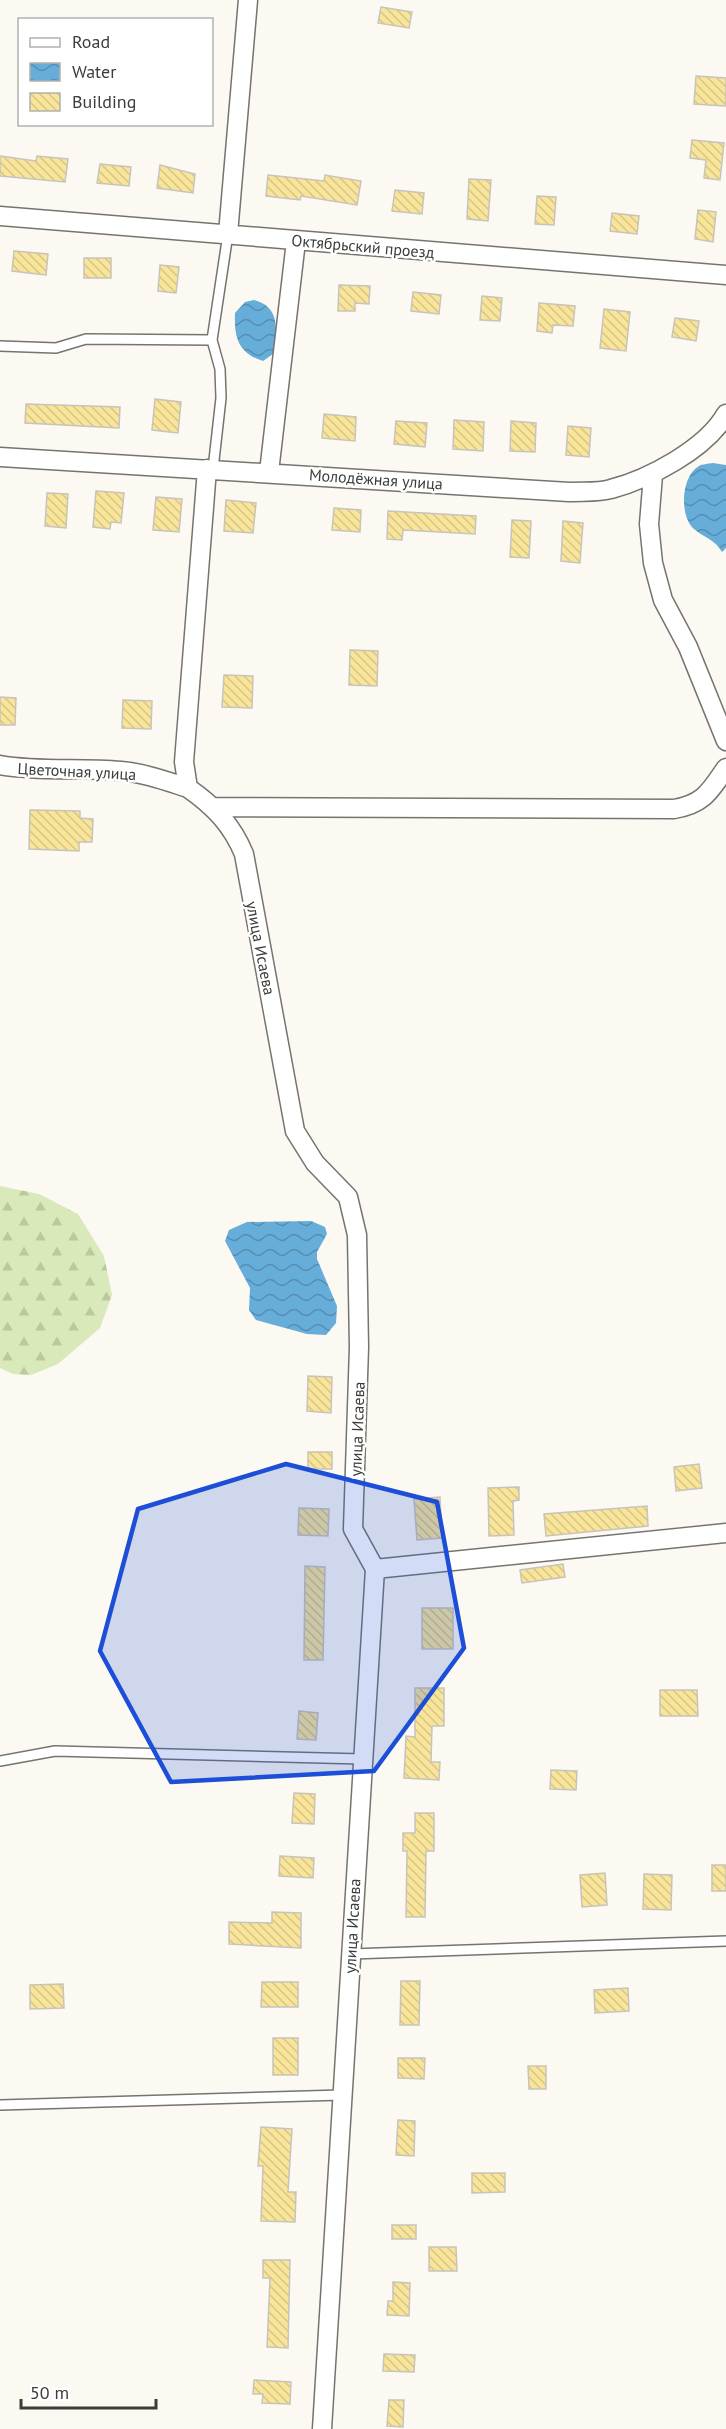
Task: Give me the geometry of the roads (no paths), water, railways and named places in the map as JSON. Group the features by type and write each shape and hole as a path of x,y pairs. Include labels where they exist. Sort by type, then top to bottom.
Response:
{"street":[{"path":"228,234 248,0"},
{"name":"Октябрьский проезд","path":"0,216 726,275"},
{"path":"269,472 296,240"},
{"name":"Молодёжная улица","path":"0,457 569,492 609,490 652,475 712,434 726,414"},
{"path":"188,788 184,762 210,469"},
{"path":"652,475 649,525 653,563 663,600 688,647 726,741"},
{"name":"Цветочная улица","path":"0,765 22,769 121,771 150,775 188,788"},
{"path":"214,807 674,809 693,806 708,794 726,768"},
{"name":"улица Исаева","path":"188,788 214,807 237,838 244,854 296,1131 315,1163 348,1197 357,1235 360,1347 353,1529 375,1569 322,2429"},
{"path":"375,1569 726,1533"}],"lane":[{"path":"210,469 221,398 220,369 212,340 228,234"},
{"path":"0,346 56,348 86,339 212,340"},
{"path":"0,1761 56,1751 362,1759"},
{"path":"351,1954 726,1941"},
{"path":"0,2105 342,2095"}],"water":[{"path":"254,300 269,308 275,321 276,337 273,354 263,361 243,349 235,330 235,313 245,302"},
{"path":"713,463 726,465 726,548 722,552 713,541 689,523 684,506 686,487 693,471 700,465"},
{"path":"311,1221 325,1227 327,1234 317,1252 317,1259 337,1306 336,1323 326,1335 307,1334 256,1320 249,1310 250,1288 225,1241 229,1230 247,1222"}]}
